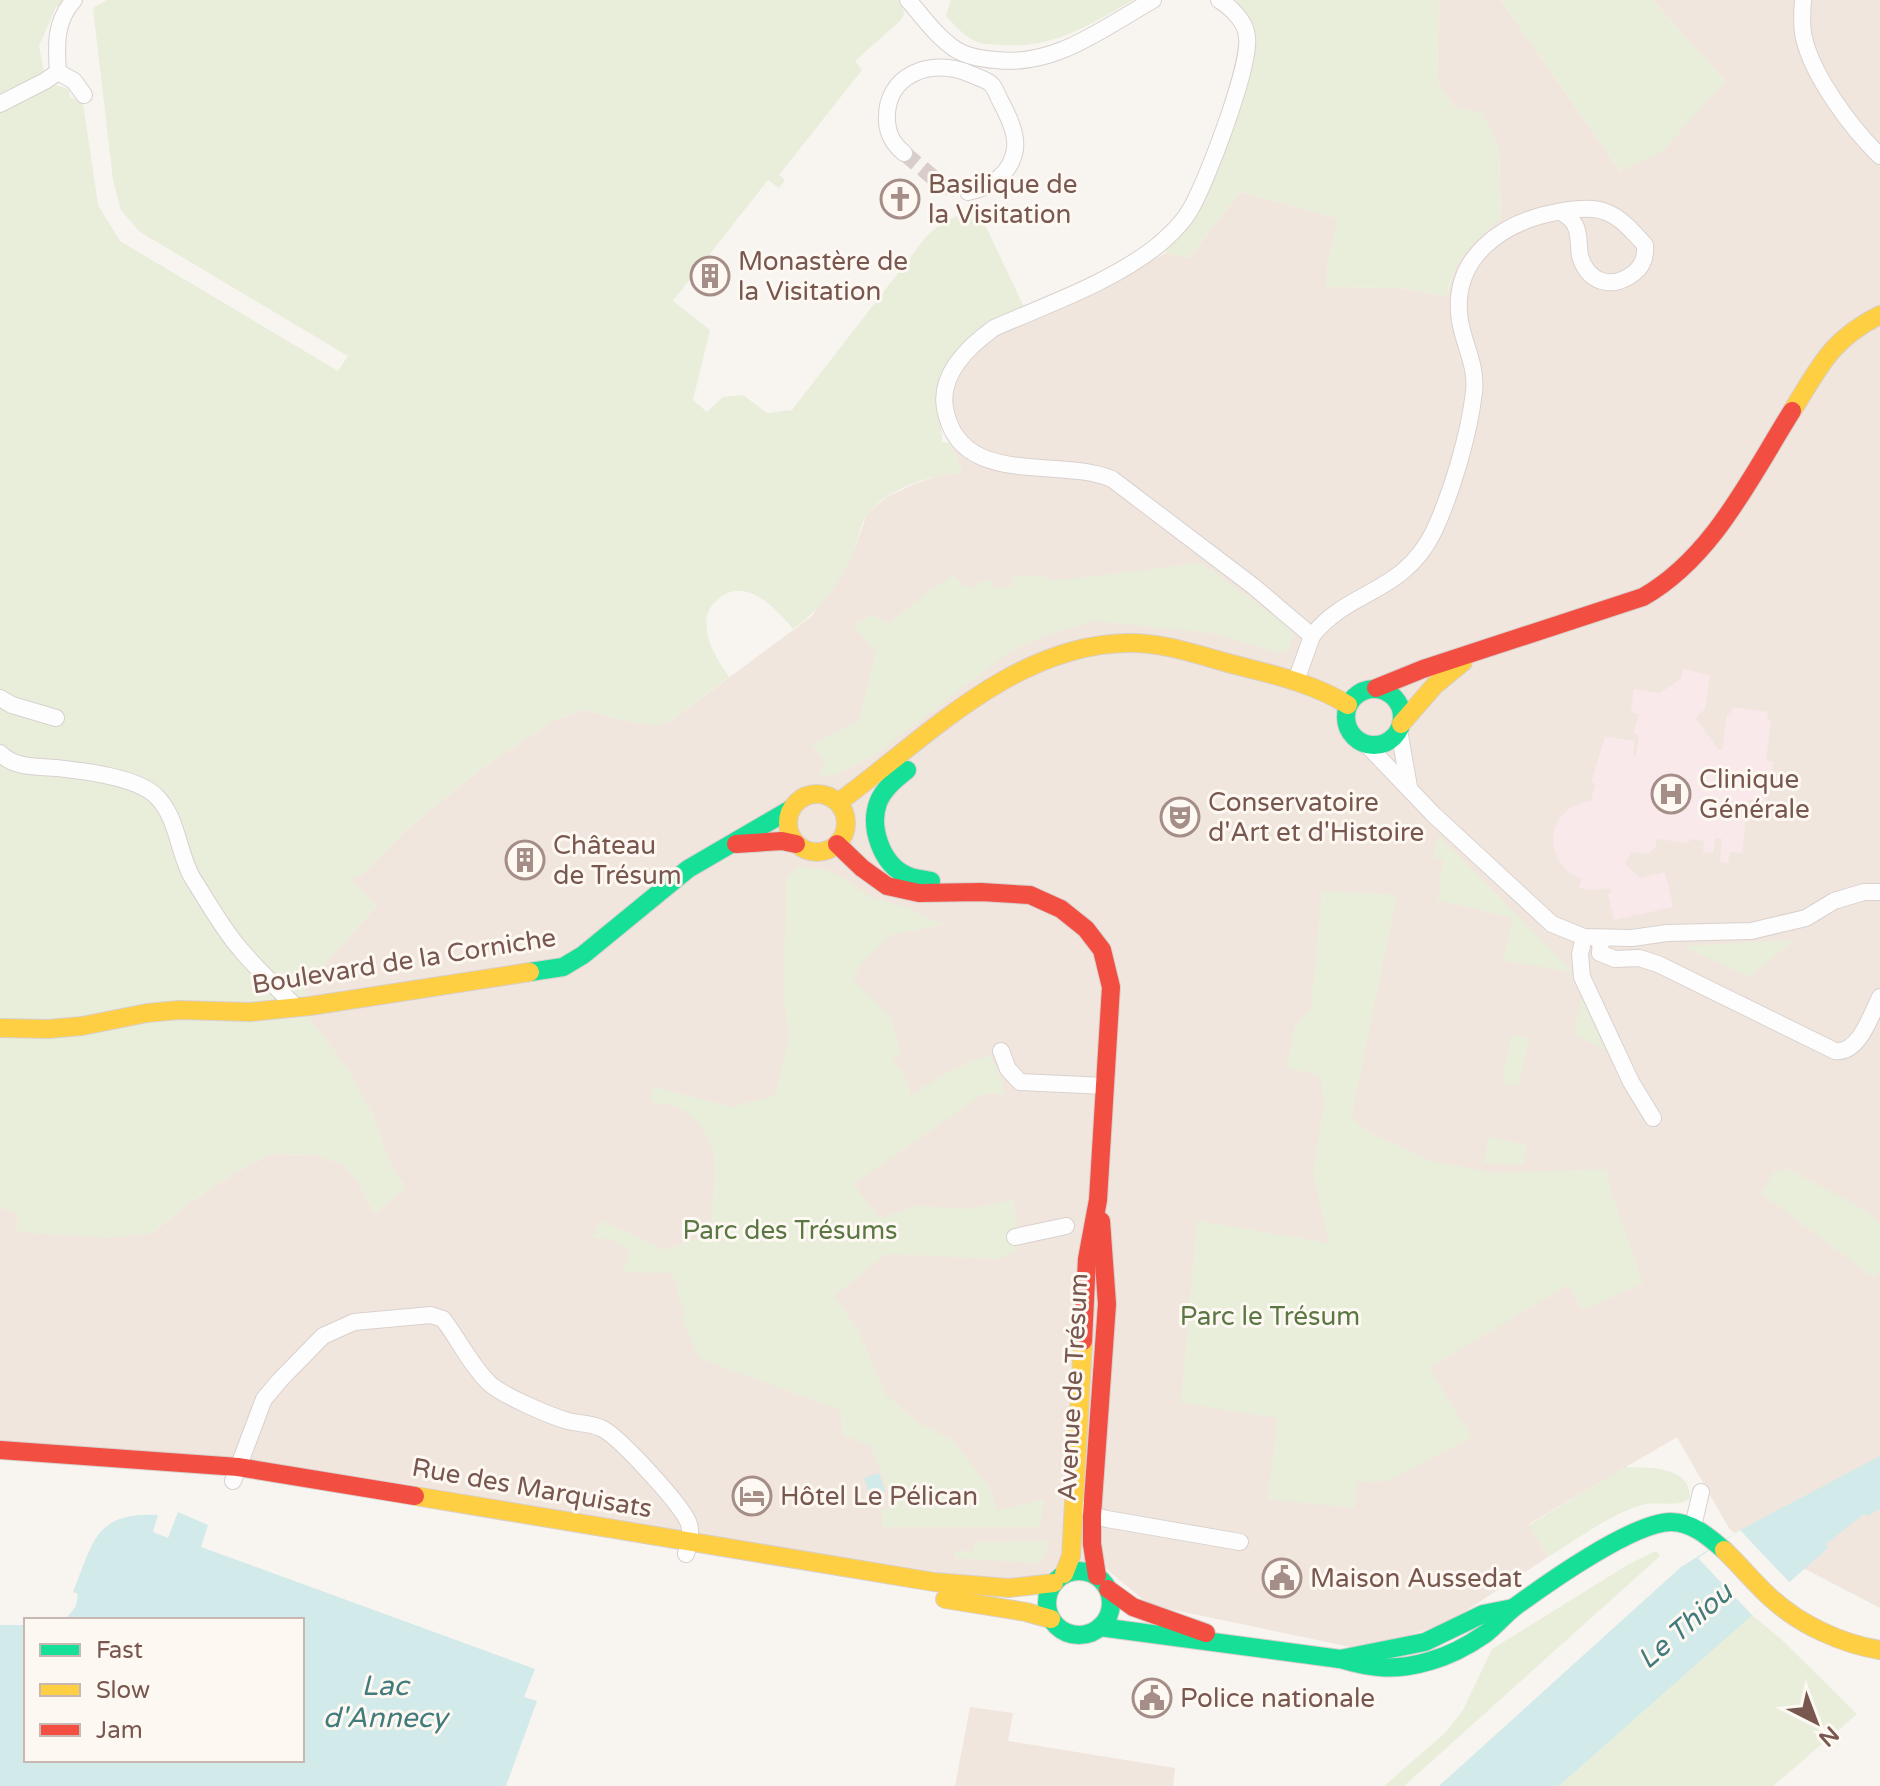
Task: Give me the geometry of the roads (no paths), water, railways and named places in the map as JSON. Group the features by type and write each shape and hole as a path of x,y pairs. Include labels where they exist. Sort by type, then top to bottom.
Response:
{"main road":[{"path":"1482,649 1442,677 1386,743 1378,746 1357,740 1346,724 1348,705 1365,690 1482,649 1643,597 1674,577 1711,538 1833,347 1856,327 1880,315"},
{"path":"839,802 937,728 1017,673 1070,649 1124,643 1170,647 1296,681 1337,697 1348,705"},
{"path":"1376,688 1398,701 1401,708 1400,727"},
{"path":"937,728 912,766 885,790 877,804 876,824 879,841 895,866 907,876 938,882 948,893"},
{"path":"808,794 830,796 839,802 847,824 837,844 816,852 796,844 787,827 791,809 798,800 808,794"},
{"name":"Boulevard de la Corniche","path":"0,1028 82,1026 179,1010 250,1012 563,967 583,955 688,869 791,809"},
{"name":"Boulevard de la Corniche","path":"731,845 782,841 796,844"},
{"name":"Avenue de Trésum","path":"837,844 887,886 919,893 1030,895 1061,909 1086,929 1102,950 1111,987 1098,1200 1087,1259 1071,1556 1059,1579"},
{"name":"Avenue de Trésum","path":"1098,1200 1105,1251 1107,1304 1092,1544 1103,1583"},
{"name":"Rue des Marquisats","path":"0,1450 235,1474 688,1548 934,1582 1009,1588 1059,1579"},
{"name":"Rue des Marquisats","path":"0,1465 235,1474"},
{"path":"1100,1627 1340,1659 1425,1642 1483,1614 1514,1607 1640,1527 1669,1521 1693,1526 1718,1544 1771,1599 1822,1630 1872,1650 1880,1667"},
{"name":"Rue des Marquisats","path":"688,1548 1051,1619"},
{"path":"1103,1583 1111,1609 1100,1627 1090,1633 1075,1635 1062,1630 1051,1619 1047,1601 1059,1579 1081,1571 1103,1583 1133,1607 1238,1644"}],"street":[{"path":"58,72 56,50 59,25 61,17 74,0"},
{"path":"908,0 939,36 957,51 979,59 1004,61 1032,60 1066,49 1153,0"},
{"path":"1219,0 1244,25 1248,52 1240,84 1190,211 1174,231 1121,270 994,328 980,338 952,370 944,404 948,424 963,447 983,459 1043,469 1096,472 1112,479 1253,586 1312,636"},
{"path":"1803,0 1804,38 1813,62 1842,109 1880,156"},
{"path":"904,153 888,134 887,109 890,96 914,73 927,68 955,68 991,83 1008,116 1015,146 1007,169 989,186 968,192"},
{"path":"58,72 74,81 84,95"},
{"path":"0,104 58,72"},
{"path":"1296,681 1312,636 1324,620 1375,592 1406,570 1432,534 1461,450 1474,391 1473,365 1458,304 1461,285 1476,255 1519,221 1561,212 1594,208 1620,218 1645,245 1644,261 1619,282 1603,283 1593,278 1581,259 1575,225 1561,212"},
{"path":"0,698 12,705 56,718"},
{"path":"1400,727 1409,787"},
{"path":"1366,744 1434,815 1563,931 1592,937 1751,931 1806,918 1834,901 1864,892 1880,892"},
{"path":"0,753 30,767 58,768 127,781 146,788 157,797 167,811 191,875 230,936 296,1007"},
{"path":"1592,937 1600,953 1606,957 1639,958 1658,964 1835,1051 1848,1050 1859,1038 1880,997"},
{"path":"1592,937 1580,954 1582,977 1631,1082 1653,1118"},
{"path":"1001,1051 1008,1069 1020,1082 1105,1086"},
{"path":"1015,1237 1066,1226"},
{"path":"235,1474 264,1399 323,1336 354,1322 431,1315 443,1319 492,1385 550,1415 606,1430 619,1441 680,1509 690,1525 688,1548"},
{"path":"1076,1474 1083,1499 1092,1515 1240,1542"},
{"path":"1693,1526 1701,1492"}],"water":[{"name":"Le Thiou","path":"1880,1456 1880,1509 1867,1516 1864,1514 1826,1544 1828,1548 1559,1786 1439,1786 1681,1567 1740,1530"},
{"path":"879,1473 885,1491 870,1496 864,1478"},
{"name":"Lac d'Annecy","path":"178,1512 208,1525 201,1547 535,1669 524,1697 537,1701 506,1786 0,1786 0,1625 24,1625 24,1762 304,1762 304,1618 67,1618 76,1606 78,1594 73,1592 92,1545 109,1525 121,1518 158,1515 153,1532 168,1538"}],"tunnel":[{"path":"904,153 942,185 968,192"}],"place":[{"name":"Basilique de la Visitation","path":"900,199"},
{"name":"Monastère de la Visitation","path":"710,276"},
{"name":"Clinique Générale","path":"1671,794"},
{"name":"Conservatoire d'Art et d'Histoire","path":"1180,817"},
{"name":"Château de Trésum","path":"525,860"},
{"name":"Hôtel Le Pélican","path":"752,1496"},
{"name":"Maison Aussedat","path":"1282,1578"},
{"name":"Police nationale","path":"1152,1698"}],"park label":[{"name":"Parc des Trésums","path":"790,1230"},
{"name":"Parc le Trésum","path":"1270,1316"}]}
